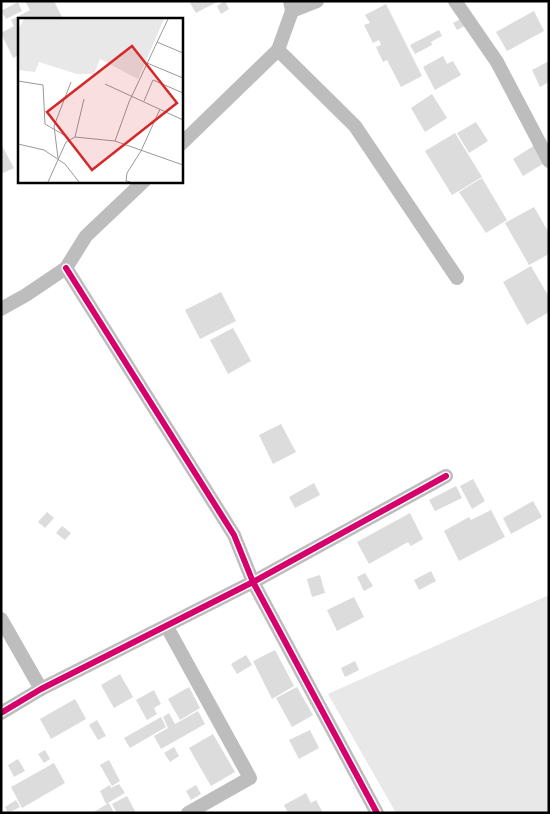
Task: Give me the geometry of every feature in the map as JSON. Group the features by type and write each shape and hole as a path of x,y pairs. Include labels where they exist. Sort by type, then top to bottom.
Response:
{"street":[{"path":"182,143 278,50 291,6 317,1"},
{"path":"455,1 497,62 549,161"},
{"path":"278,50 355,126 457,278"},
{"path":"1,309 66,268 86,236 143,182"},
{"path":"66,268 234,534 253,582 377,813"},
{"path":"1,713 42,689 253,582 446,476"},
{"path":"1,619 42,689"},
{"path":"167,627 250,778 188,813"}],"shaded area":[{"path":"549,595 549,813 396,813 328,694"}],"building":[{"path":"25,1 54,1 62,18 18,18 18,56 13,58 1,33 14,26 11,20 30,10"},
{"path":"189,1 219,1 196,13"},
{"path":"225,1 229,9 221,14 217,6"},
{"path":"18,2 22,11 6,19 1,11"},
{"path":"386,4 422,76 401,87 387,60 383,62 376,47 381,45 379,40 373,43 364,25 370,23 365,15"},
{"path":"534,11 544,31 507,51 496,32"},
{"path":"463,18 467,25 457,30 453,23"},
{"path":"439,30 442,36 431,42 432,45 415,54 410,45"},
{"path":"443,56 447,64 453,61 461,75 435,90 423,67"},
{"path":"549,61 549,82 540,87 532,70"},
{"path":"432,94 447,118 425,132 411,108"},
{"path":"476,122 488,141 469,153 457,133"},
{"path":"455,133 482,177 452,195 425,151"},
{"path":"1,144 14,168 1,174"},
{"path":"535,145 546,162 523,176 513,159"},
{"path":"482,178 507,220 486,233 459,192"},
{"path":"534,207 549,233 549,254 529,265 505,223"},
{"path":"531,266 549,297 549,312 527,325 503,282"},
{"path":"221,292 236,321 200,339 185,310"},
{"path":"233,328 251,361 228,374 210,340"},
{"path":"281,424 296,452 273,464 259,435"},
{"path":"473,479 485,501 472,509 460,486"},
{"path":"314,483 320,495 295,508 289,497"},
{"path":"456,486 462,498 435,511 429,500"},
{"path":"533,501 542,517 511,534 503,518"},
{"path":"491,510 505,537 459,561 444,531 469,517 471,520"},
{"path":"47,512 54,518 45,528 38,522"},
{"path":"410,513 423,539 411,546 408,542 369,564 357,542"},
{"path":"62,526 71,533 65,540 56,533"},
{"path":"431,571 436,581 419,590 414,580"},
{"path":"365,573 373,586 364,591 357,577"},
{"path":"320,575 325,593 312,597 307,579"},
{"path":"354,597 364,617 337,631 327,610"},
{"path":"275,650 294,686 272,699 253,661"},
{"path":"246,655 252,665 237,674 231,664"},
{"path":"355,661 359,670 345,677 341,668"},
{"path":"120,674 133,697 114,708 101,685"},
{"path":"189,687 200,708 180,720 168,699"},
{"path":"297,687 313,715 292,727 276,698"},
{"path":"154,690 161,704 154,708 157,714 147,720 136,700"},
{"path":"75,699 86,719 51,739 40,719"},
{"path":"198,711 205,724 161,749 154,736 168,728 163,717 169,713 175,724"},
{"path":"161,717 166,727 130,748 124,738"},
{"path":"97,720 106,736 98,740 89,725"},
{"path":"310,730 319,748 299,759 289,740"},
{"path":"213,734 235,772 211,786 189,748"},
{"path":"174,747 179,756 170,762 164,753"},
{"path":"45,750 50,759 44,763 38,754"},
{"path":"18,759 25,771 14,777 8,765"},
{"path":"109,760 120,781 112,786 100,765"},
{"path":"54,763 65,783 22,808 11,787"},
{"path":"119,784 125,793 106,804 100,791 110,785 111,788"},
{"path":"196,785 201,794 191,800 186,791"},
{"path":"306,793 311,803 316,800 323,813 288,813 284,805"},
{"path":"127,796 136,813 117,813 112,804"},
{"path":"16,800 20,807 8,813 5,807"},
{"path":"109,803 114,813 92,813"}],"cycle path":[{"path":"66,268 234,535 253,582 377,813"},
{"path":"1,713 41,689 253,582 446,476"}]}
